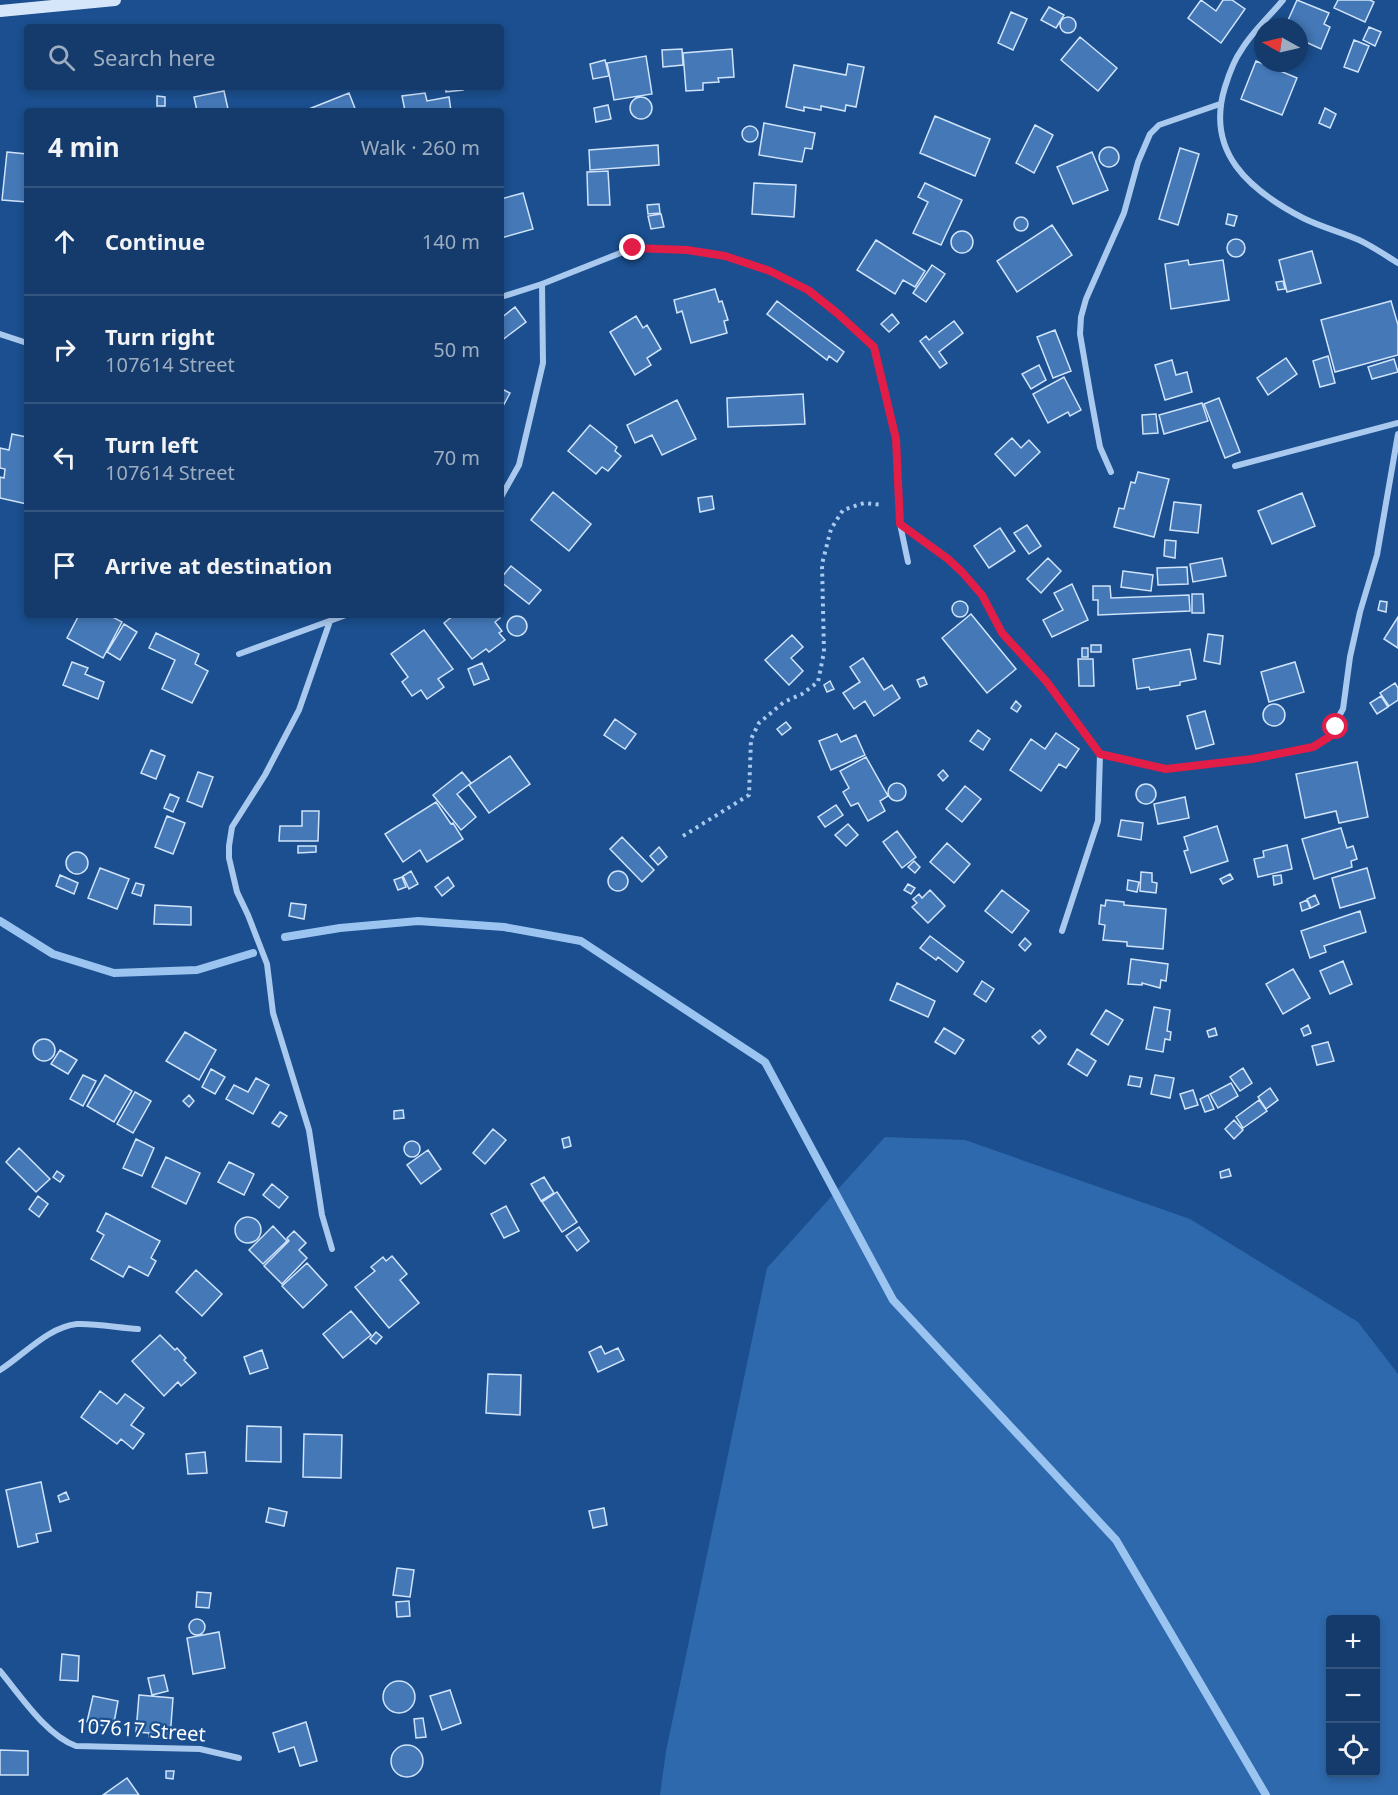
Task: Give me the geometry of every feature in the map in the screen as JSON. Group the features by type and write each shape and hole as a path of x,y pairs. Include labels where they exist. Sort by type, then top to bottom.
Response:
{"main road":[{"path":"0,11 115,0"}],"street":[{"path":"1283,0 1241,49 1230,74 1220,104 1226,152 1237,169 1269,197 1304,219 1360,240 1398,263"},
{"path":"1111,472 1100,447 1081,344 1081,317 1086,299 1124,213 1138,162 1150,134 1159,125 1220,104"},
{"path":"504,296 542,284 633,248 687,250 725,256 770,271 808,290 874,347 896,439 900,524 908,562"},
{"path":"504,492 519,465 543,363 542,284"},
{"path":"0,334 24,342"},
{"path":"1235,466 1398,423"},
{"path":"1100,754 1166,769 1252,759 1313,747 1329,737 1336,727 1342,709 1360,612 1377,555 1398,434"},
{"path":"900,524 962,572 982,595 1002,633 1046,681 1100,754 1098,821 1062,931"},
{"path":"239,654 338,618"},
{"path":"330,621 299,710 266,776 232,827 229,858 237,892 267,964 273,1013 309,1130 322,1215 332,1249"},
{"path":"0,1370 44,1338 69,1326 79,1324 138,1329"},
{"name":"107617 Street","path":"0,1671 32,1710 69,1744 84,1747 200,1749 239,1758"}],"path":[{"path":"683,836 750,795 751,739 759,723 784,702 802,694 818,682 824,652 822,564 831,529 843,510 864,503 899,506"}],"shaded area":[{"path":"885,1137 965,1140 1190,1219 1358,1322 1398,1374 1398,1795 660,1795 666,1751 767,1268"}],"building":[{"path":"1201,0 1216,11 1223,0 1232,0 1245,9 1221,43 1188,18"},
{"path":"1297,0 1329,13 1324,24 1330,27 1321,49 1308,43 1308,18 1289,18"},
{"path":"1338,0 1374,2 1365,22 1334,8"},
{"path":"1049,7 1064,15 1056,28 1041,20"},
{"path":"1011,12 1027,19 1013,50 998,43"},
{"path":"1068,17 1074,19 1076,25 1074,31 1068,33 1062,31 1060,25 1062,19"},
{"path":"1369,27 1381,32 1375,46 1363,40"},
{"path":"1080,37 1117,68 1098,91 1061,60"},
{"path":"1354,40 1369,46 1358,72 1344,67"},
{"path":"682,49 683,65 663,67 662,50"},
{"path":"732,49 734,77 718,78 719,82 703,83 703,90 686,91 683,53"},
{"path":"646,56 652,94 614,100 607,63"},
{"path":"605,60 609,76 593,79 590,64"},
{"path":"848,64 864,67 856,107 846,105 845,111 821,106 821,110 804,107 804,111 786,107 794,65 846,75"},
{"path":"1254,66 1254,72 1283,72 1297,78 1282,115 1241,99"},
{"path":"224,91 228,108 196,108 194,97"},
{"path":"349,93 355,108 312,108"},
{"path":"425,93 427,101 449,97 451,108 404,108 402,96"},
{"path":"157,96 165,97 165,106 157,106"},
{"path":"641,97 649,100 652,108 649,116 641,119 633,116 630,108 633,100"},
{"path":"608,105 611,119 596,122 594,108"},
{"path":"1325,108 1336,114 1330,128 1319,123"},
{"path":"935,116 990,139 975,176 920,153"},
{"path":"764,123 815,133 812,149 805,148 802,162 759,155"},
{"path":"1035,125 1053,135 1034,173 1016,163"},
{"path":"750,126 756,128 758,134 756,140 750,142 744,140 742,134 744,128"},
{"path":"658,145 659,165 590,170 589,150"},
{"path":"1109,147 1116,150 1119,157 1116,164 1109,167 1102,164 1099,157 1102,150"},
{"path":"1180,148 1199,154 1178,225 1159,219"},
{"path":"7,152 24,154 24,202 2,200"},
{"path":"1092,152 1108,190 1073,204 1057,167"},
{"path":"608,171 610,205 588,205 587,172"},
{"path":"754,183 796,185 794,217 752,214"},
{"path":"925,183 962,200 941,245 913,233 928,202 918,197"},
{"path":"523,193 533,229 504,237 504,198"},
{"path":"659,204 660,213 648,214 647,205"},
{"path":"661,214 664,227 651,229 648,216"},
{"path":"1228,214 1237,216 1234,226 1226,224"},
{"path":"1018,217 1024,217 1028,224 1024,231 1018,231 1014,227 1014,221"},
{"path":"1052,225 1072,255 1017,292 997,261"},
{"path":"958,231 966,231 973,238 973,246 966,253 958,253 951,246 951,238"},
{"path":"1236,239 1242,242 1245,248 1242,254 1236,257 1230,254 1227,248 1230,242"},
{"path":"876,240 925,271 915,287 903,280 895,294 857,270"},
{"path":"1312,251 1321,283 1287,292 1279,260"},
{"path":"1188,260 1189,265 1223,260 1229,300 1171,309 1165,264"},
{"path":"932,265 945,274 926,302 913,293"},
{"path":"1283,281 1285,289 1278,290 1276,282"},
{"path":"715,289 719,302 722,301 728,320 724,321 727,333 691,343 682,311 677,313 674,300"},
{"path":"777,301 844,352 837,362 829,356 827,360 767,314"},
{"path":"1391,301 1398,325 1398,355 1335,372 1321,320"},
{"path":"515,307 526,322 504,339 504,316"},
{"path":"892,314 899,323 889,332 881,324"},
{"path":"636,316 643,328 647,325 661,349 647,358 651,365 635,375 610,332"},
{"path":"954,321 963,333 939,352 947,363 940,368 920,341 926,336 929,340"},
{"path":"1055,330 1071,371 1053,378 1037,337"},
{"path":"1328,356 1335,383 1320,387 1313,361"},
{"path":"1286,358 1297,374 1268,395 1257,378"},
{"path":"1394,359 1398,372 1372,379 1368,367"},
{"path":"1172,360 1176,375 1187,372 1192,392 1165,400 1155,365"},
{"path":"1039,365 1046,380 1031,389 1022,374"},
{"path":"1064,377 1081,410 1070,416 1068,412 1048,423 1033,394"},
{"path":"504,390 510,393 504,404"},
{"path":"803,394 805,424 728,427 727,398"},
{"path":"1219,398 1240,452 1225,458 1204,404"},
{"path":"677,400 696,439 662,455 652,435 635,443 627,425"},
{"path":"1202,403 1208,421 1164,434 1159,415"},
{"path":"1156,414 1158,433 1143,434 1142,415"},
{"path":"590,425 617,447 615,451 621,456 608,471 602,467 596,474 568,451"},
{"path":"12,434 24,436 24,503 0,498 0,477 4,478 5,469 0,468 0,448 9,450"},
{"path":"1012,438 1021,448 1029,440 1040,452 1015,476 995,454"},
{"path":"1138,472 1169,479 1154,537 1114,527 1119,508 1124,509 1131,482 1135,483"},
{"path":"553,492 591,524 569,551 531,520"},
{"path":"1302,493 1315,526 1272,544 1258,511"},
{"path":"712,496 714,509 700,512 698,498"},
{"path":"1174,502 1201,505 1198,533 1170,530"},
{"path":"1027,525 1041,546 1029,554 1014,533"},
{"path":"1000,528 1015,551 989,568 974,546"},
{"path":"1165,540 1176,541 1175,558 1164,556"},
{"path":"1048,558 1061,571 1041,593 1027,579"},
{"path":"1222,558 1226,576 1193,582 1190,564"},
{"path":"511,566 541,590 529,604 504,584 504,574"},
{"path":"1187,567 1188,584 1158,585 1157,568"},
{"path":"1123,571 1153,575 1151,591 1121,587"},
{"path":"1072,584 1088,620 1052,637 1043,620 1063,610 1054,593"},
{"path":"1093,586 1110,586 1111,598 1189,595 1190,611 1098,615 1098,600 1093,600"},
{"path":"1192,594 1203,594 1204,613 1192,613"},
{"path":"960,601 966,603 968,609 966,615 960,617 954,615 952,609 954,603"},
{"path":"1380,601 1387,602 1386,612 1378,610"},
{"path":"971,614 1016,669 987,693 942,638"},
{"path":"517,616 524,619 527,626 524,633 517,636 510,633 507,626 510,619"},
{"path":"1398,617 1398,648 1384,639"},
{"path":"77,618 115,618 122,622 103,658 67,638"},
{"path":"450,618 500,618 495,622 502,631 499,633 505,640 489,652 486,649 472,659 444,623"},
{"path":"124,624 137,632 120,660 107,652"},
{"path":"424,630 453,669 438,679 444,687 427,699 421,690 412,696 402,682 408,677 391,654"},
{"path":"156,633 199,654 195,664 208,671 192,703 162,689 175,660 149,648"},
{"path":"1208,634 1223,636 1220,664 1204,661"},
{"path":"792,635 803,647 791,658 803,671 789,685 765,660"},
{"path":"1091,645 1101,645 1101,652 1091,652"},
{"path":"1082,648 1088,648 1088,657 1082,657"},
{"path":"1190,649 1196,679 1180,682 1180,685 1150,690 1149,687 1137,689 1133,659"},
{"path":"863,658 884,690 892,685 900,698 874,716 865,701 854,709 843,693 860,682 850,667"},
{"path":"1078,659 1093,659 1094,686 1079,686"},
{"path":"72,662 88,668 85,674 104,682 98,699 63,685"},
{"path":"1295,662 1304,692 1269,702 1261,672"},
{"path":"482,663 489,679 474,685 468,669"},
{"path":"924,677 927,684 920,687 917,680"},
{"path":"830,681 834,689 827,692 824,685"},
{"path":"1395,683 1398,688 1398,700 1389,706 1380,693"},
{"path":"1381,696 1388,707 1377,714 1370,703"},
{"path":"1016,701 1021,706 1017,712 1011,708"},
{"path":"1274,704 1282,707 1285,715 1282,723 1274,726 1266,723 1263,715 1266,707"},
{"path":"1205,711 1214,744 1196,749 1187,716"},
{"path":"615,719 636,734 625,749 604,735"},
{"path":"786,722 791,728 782,735 777,729"},
{"path":"978,730 990,739 983,750 970,741"},
{"path":"1056,733 1079,749 1066,768 1059,764 1041,791 1010,770 1031,739 1045,749"},
{"path":"837,734 841,742 856,735 865,755 831,770 819,741"},
{"path":"151,750 165,756 156,779 141,773"},
{"path":"510,756 530,784 489,813 469,785"},
{"path":"866,757 888,796 880,801 885,811 868,821 858,803 851,806 843,792 849,788 840,771"},
{"path":"1357,762 1368,817 1339,823 1336,811 1305,818 1296,774"},
{"path":"943,770 948,776 943,781 938,775"},
{"path":"198,772 213,777 202,807 187,801"},
{"path":"462,772 471,783 457,794 476,817 461,830 433,795"},
{"path":"897,783 903,786 906,792 903,798 897,801 891,798 888,792 891,786"},
{"path":"1146,784 1153,787 1156,794 1153,801 1146,804 1139,801 1136,794 1139,787"},
{"path":"965,786 981,799 962,822 946,809"},
{"path":"170,794 179,798 173,812 164,808"},
{"path":"1185,797 1189,818 1158,824 1154,804"},
{"path":"436,802 463,839 427,862 420,850 403,862 385,834"},
{"path":"836,805 843,815 825,827 818,817"},
{"path":"302,811 319,811 318,841 279,841 280,826 302,826"},
{"path":"167,816 185,823 173,854 155,847"},
{"path":"1121,820 1143,823 1141,840 1118,836"},
{"path":"848,824 858,835 846,846 835,835"},
{"path":"1217,826 1228,861 1191,873 1184,851 1188,850 1184,837"},
{"path":"1341,828 1347,848 1353,846 1357,859 1351,861 1352,867 1314,879 1302,839"},
{"path":"897,831 916,857 902,868 883,842"},
{"path":"622,837 654,870 642,882 610,849"},
{"path":"947,843 970,864 954,883 930,862"},
{"path":"1287,845 1292,869 1258,877 1254,859 1264,857 1263,851"},
{"path":"298,846 316,846 316,852 298,853"},
{"path":"659,847 667,857 658,865 650,856"},
{"path":"77,852 85,855 88,863 85,871 77,874 69,871 66,863 69,855"},
{"path":"914,861 920,867 915,873 908,867"},
{"path":"100,868 129,879 117,909 88,898"},
{"path":"1367,868 1375,898 1340,908 1332,878"},
{"path":"411,871 418,884 409,889 403,876"},
{"path":"618,871 625,874 628,881 625,888 618,891 611,888 608,881 611,874"},
{"path":"1141,872 1152,873 1152,882 1157,883 1156,893 1140,891"},
{"path":"1230,874 1233,879 1223,884 1220,879"},
{"path":"60,875 78,883 74,894 56,886"},
{"path":"1281,875 1282,883 1274,885 1273,876"},
{"path":"402,877 406,887 398,890 394,880"},
{"path":"448,877 454,886 442,896 435,887"},
{"path":"1128,880 1139,882 1137,892 1127,890"},
{"path":"136,883 144,885 141,896 132,893"},
{"path":"908,884 915,888 911,894 904,890"},
{"path":"930,890 945,906 928,923 912,907 917,903 913,899 919,894 922,898"},
{"path":"1002,890 1029,911 1012,933 985,911"},
{"path":"1315,895 1319,904 1311,908 1307,899"},
{"path":"1106,900 1124,902 1124,905 1166,909 1163,949 1127,946 1127,942 1103,940 1105,925 1099,924 1101,905 1105,906"},
{"path":"1307,900 1310,908 1302,911 1300,903"},
{"path":"291,903 306,905 304,919 289,916"},
{"path":"155,905 191,907 191,925 154,924"},
{"path":"1360,911 1366,932 1324,946 1326,952 1310,958 1301,931"},
{"path":"930,936 964,962 957,972 938,957 936,960 920,948"},
{"path":"1025,938 1031,944 1025,951 1019,945"},
{"path":"1131,959 1168,964 1166,981 1161,980 1160,988 1142,983 1142,985 1128,984"},
{"path":"1343,961 1352,984 1330,994 1320,971"},
{"path":"1293,969 1310,998 1283,1014 1266,984"},
{"path":"982,981 994,989 986,1002 974,994"},
{"path":"897,983 935,1001 928,1017 890,1000"},
{"path":"1154,1007 1170,1010 1167,1031 1171,1032 1170,1040 1165,1039 1163,1052 1146,1049"},
{"path":"1106,1010 1123,1020 1108,1045 1091,1034"},
{"path":"1308,1025 1311,1033 1304,1036 1301,1029"},
{"path":"944,1028 964,1040 955,1054 935,1042"},
{"path":"1215,1028 1217,1035 1209,1037 1207,1031"},
{"path":"1040,1030 1046,1037 1039,1044 1032,1037"},
{"path":"185,1032 216,1050 199,1080 166,1061"},
{"path":"44,1039 52,1042 55,1050 52,1058 44,1061 36,1058 33,1050 36,1042"},
{"path":"1328,1042 1334,1061 1317,1065 1312,1046"},
{"path":"1077,1049 1096,1061 1087,1076 1068,1064"},
{"path":"60,1050 77,1060 68,1074 51,1064"},
{"path":"1243,1068 1252,1083 1240,1091 1230,1077"},
{"path":"211,1069 225,1077 215,1094 202,1087"},
{"path":"83,1075 96,1081 83,1106 70,1099"},
{"path":"105,1075 132,1091 114,1122 87,1106"},
{"path":"1155,1075 1174,1078 1170,1098 1151,1094"},
{"path":"1130,1076 1142,1078 1140,1087 1128,1085"},
{"path":"256,1078 269,1085 253,1114 226,1099 234,1085 248,1092"},
{"path":"1231,1083 1238,1096 1218,1108 1210,1094"},
{"path":"1270,1088 1278,1100 1266,1109 1258,1097"},
{"path":"1193,1090 1198,1105 1185,1109 1180,1094"},
{"path":"135,1092 151,1101 133,1133 117,1124"},
{"path":"189,1095 194,1101 189,1107 183,1101"},
{"path":"1208,1095 1214,1109 1205,1112 1200,1099"},
{"path":"1259,1100 1267,1111 1243,1128 1236,1117"},
{"path":"403,1110 404,1118 394,1119 394,1111"},
{"path":"280,1112 287,1116 279,1127 272,1123"},
{"path":"1234,1120 1243,1130 1234,1139 1225,1129"},
{"path":"493,1129 506,1140 485,1164 473,1153"},
{"path":"569,1137 571,1146 564,1148 562,1139"},
{"path":"136,1139 154,1148 142,1176 123,1168"},
{"path":"412,1141 420,1149 412,1157 404,1149"},
{"path":"19,1148 50,1179 36,1192 6,1162"},
{"path":"428,1150 441,1169 421,1184 407,1165"},
{"path":"166,1157 200,1173 186,1204 152,1187"},
{"path":"229,1162 254,1174 244,1195 218,1182"},
{"path":"1229,1169 1231,1176 1221,1178 1220,1172"},
{"path":"57,1171 64,1176 60,1182 53,1177"},
{"path":"544,1177 554,1193 541,1201 531,1184"},
{"path":"272,1184 288,1197 279,1208 263,1195"},
{"path":"557,1192 577,1222 562,1232 542,1202"},
{"path":"38,1196 48,1204 39,1217 29,1209"},
{"path":"506,1206 519,1231 504,1238 491,1214"},
{"path":"106,1213 160,1241 151,1258 156,1261 148,1276 129,1266 123,1277 91,1259 104,1235 97,1231"},
{"path":"248,1217 257,1221 261,1230 257,1239 248,1243 239,1239 235,1230 239,1221"},
{"path":"273,1226 287,1241 263,1264 249,1250"},
{"path":"579,1227 589,1241 577,1251 566,1236"},
{"path":"294,1231 306,1243 299,1250 307,1258 282,1284 264,1266 289,1241 287,1238"},
{"path":"392,1256 407,1274 400,1280 419,1303 389,1328 355,1287 375,1271 371,1267 383,1257 386,1261"},
{"path":"307,1263 327,1285 303,1308 282,1286"},
{"path":"196,1270 222,1294 202,1316 176,1292"},
{"path":"351,1311 371,1335 343,1358 323,1334"},
{"path":"376,1332 382,1337 376,1344 370,1339"},
{"path":"160,1335 175,1350 177,1348 196,1373 181,1386 178,1382 164,1396 132,1361"},
{"path":"601,1346 605,1354 618,1348 624,1360 598,1372 589,1352"},
{"path":"262,1350 268,1368 250,1374 244,1357"},
{"path":"488,1374 521,1375 520,1415 486,1413"},
{"path":"100,1391 117,1404 125,1394 144,1408 131,1425 144,1434 133,1449 121,1439 117,1444 81,1417"},
{"path":"247,1426 281,1427 281,1462 246,1461"},
{"path":"304,1434 342,1435 341,1478 303,1477"},
{"path":"205,1452 207,1473 188,1474 186,1454"},
{"path":"41,1482 51,1531 36,1534 38,1542 18,1547 6,1490"},
{"path":"66,1492 69,1499 60,1502 58,1496"},
{"path":"269,1508 287,1512 284,1526 266,1522"},
{"path":"604,1508 607,1525 593,1528 589,1511"},
{"path":"397,1568 414,1570 410,1597 393,1595"},
{"path":"197,1592 211,1593 209,1608 196,1607"},
{"path":"409,1601 410,1616 397,1617 396,1602"},
{"path":"197,1619 203,1621 205,1627 203,1633 197,1635 191,1633 189,1627 191,1621"},
{"path":"219,1632 225,1668 193,1674 187,1638"},
{"path":"62,1654 79,1656 78,1681 60,1680"},
{"path":"164,1675 168,1691 152,1695 148,1678"},
{"path":"399,1681 411,1685 415,1697 411,1709 399,1713 387,1709 383,1697 387,1685"},
{"path":"450,1690 461,1723 442,1730 430,1696"},
{"path":"139,1695 173,1698 170,1738 149,1737 149,1733 136,1732"},
{"path":"93,1696 118,1701 113,1728 87,1722"},
{"path":"423,1718 426,1737 416,1738 414,1719"},
{"path":"306,1722 317,1761 300,1766 294,1747 279,1752 273,1733"},
{"path":"407,1745 419,1749 423,1761 419,1773 407,1777 395,1773 391,1761 395,1749"},
{"path":"0,1750 28,1751 28,1775 0,1775"},
{"path":"166,1771 174,1771 173,1779 166,1778"},
{"path":"127,1778 139,1795 103,1795"}],"waterway":[{"path":"0,921 53,954 114,973 197,970 253,953"},
{"path":"285,937 340,928 418,921 504,927 581,941 765,1062 893,1300 1116,1540 1266,1795"}],"route":[{"path":"633,248 687,250 725,256 770,271 808,290 874,347 885,385 896,439 900,524 948,559 982,595 1002,633 1046,681 1100,754 1166,769 1252,759 1313,747 1329,737 1336,727"}]}
